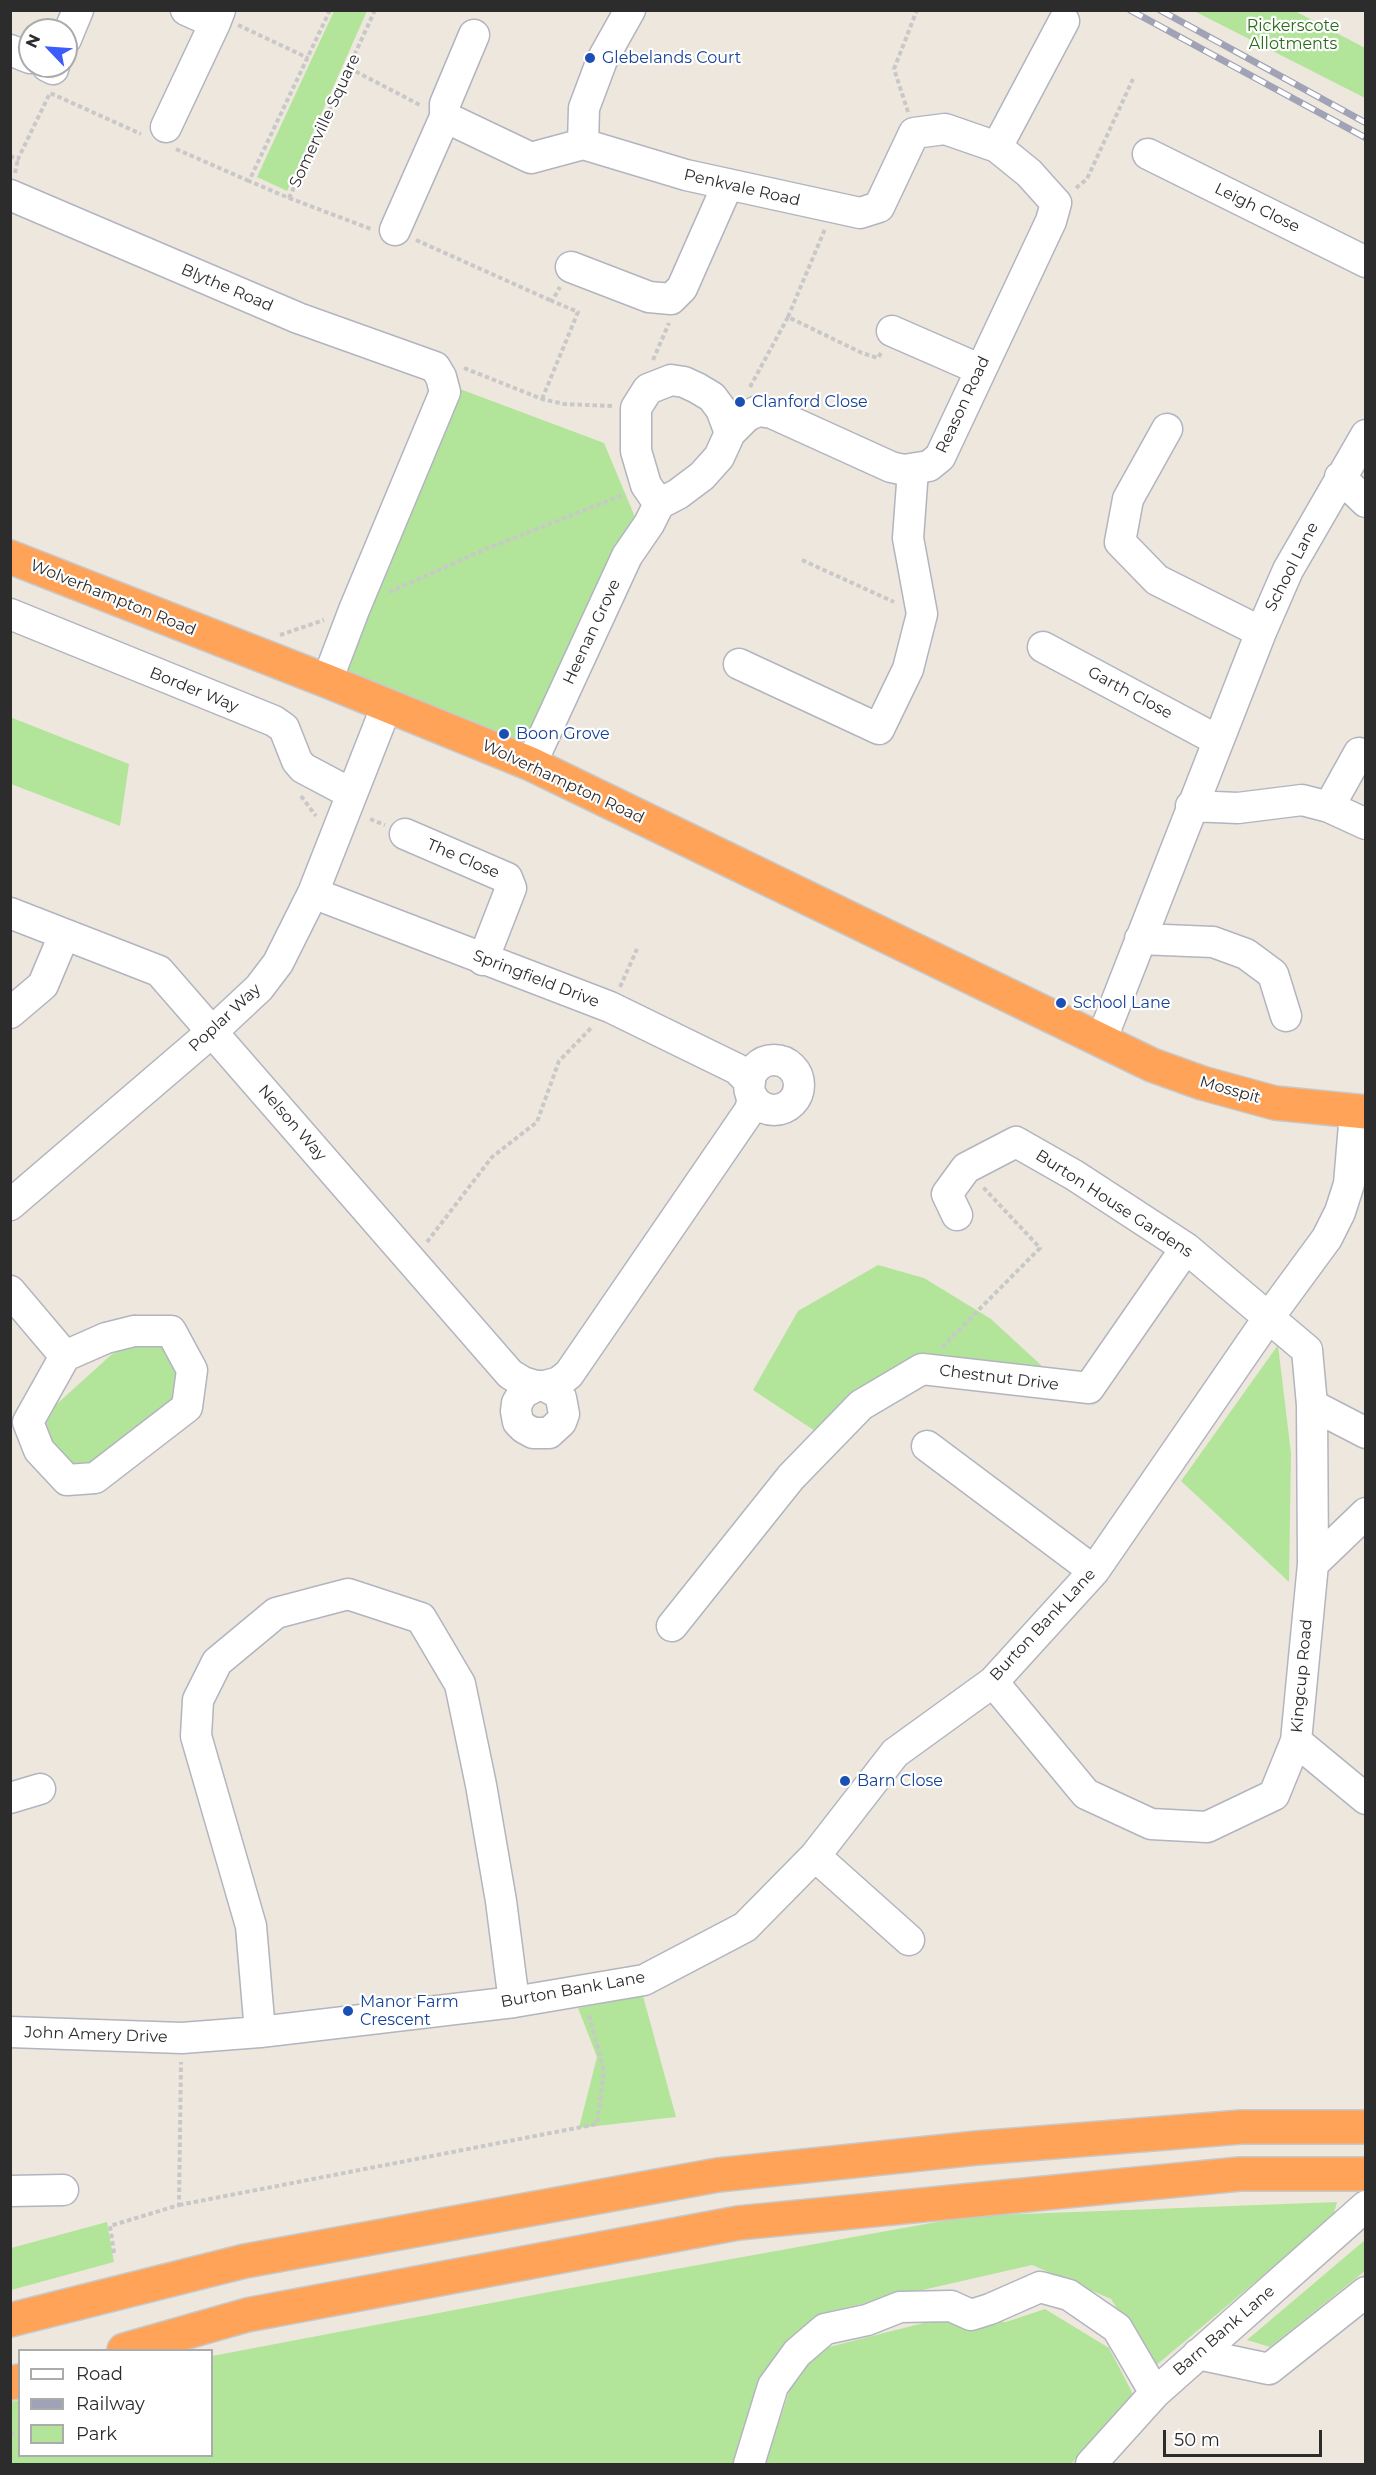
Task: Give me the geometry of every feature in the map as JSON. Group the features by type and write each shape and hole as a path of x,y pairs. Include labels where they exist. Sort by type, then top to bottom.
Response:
{"highway":[{"name":"Wolverhampton Road","path":"10,557 327,681 531,764 1101,1041"},
{"name":"Mosspit","path":"1101,1041 1152,1065 1202,1083 1275,1103 1360,1113"},
{"path":"10,2320 244,2261 718,2175 977,2148 1241,2127 1365,2127"},
{"path":"128,2349 247,2315 738,2223 1240,2174 1365,2174"}],"street":[{"path":"158,136 218,16 186,10"},
{"path":"445,117 531,158 583,144 584,108 602,60 630,10"},
{"path":"997,147 1064,21"},
{"path":"395,230 445,117 445,104 474,35"},
{"path":"914,133 945,129 997,147 1029,173 1056,203"},
{"name":"Penkvale Road","path":"583,144 686,175 833,209 860,213 879,207 914,133"},
{"name":"Leigh Close","path":"1148,154 1365,262"},
{"path":"571,267 649,297 671,298 682,288 728,184"},
{"name":"Blythe Road","path":"10,195 298,318 435,367 441,377"},
{"name":"Reason Road","path":"913,470 929,466 940,457 979,369 1051,221 1056,203"},
{"path":"892,331 979,369"},
{"path":"327,681 354,610 445,392 441,377"},
{"path":"730,433 721,409 712,397 684,382 671,380 642,399 636,451 652,494 678,494 702,476 719,457 730,433 747,416 758,411 772,413 891,467 913,470 908,538 922,614 908,669 879,729 739,664"},
{"path":"1167,429 1128,499 1120,542 1157,580 1261,632"},
{"name":"School Lane","path":"1101,1041 1217,740 1288,570 1365,435"},
{"path":"1340,477 1365,502"},
{"name":"Heenan Grove","path":"531,764 627,556 649,524 652,494"},
{"name":"Border Way","path":"10,614 274,721 284,729 297,761 303,768 349,801"},
{"name":"Garth Close","path":"1043,647 1217,740"},
{"name":"Poplar Way","path":"10,1205 213,1031 259,988 278,963 313,893 387,705"},
{"path":"1329,807 1359,753"},
{"path":"1191,806 1239,807 1302,800 1329,807 1365,824"},
{"name":"The Close","path":"405,834 507,878 511,888 483,960"},
{"name":"Springfield Drive","path":"313,893 483,960 615,998 737,1069 752,1090 750,1110 569,1374 559,1382 541,1386"},
{"name":"Nelson Way","path":"10,913 159,971 510,1374 523,1382 541,1386"},
{"path":"10,1013 43,986 64,935"},
{"path":"1140,939 1212,942 1246,954 1273,974 1286,1016"},
{"name":"Burton Bank Lane","path":"182,2038 260,2032 514,2002 644,1980 745,1928 815,1856 896,1753 993,1682 1094,1571 1269,1317 1327,1238 1340,1212 1349,1184 1360,1113"},
{"name":"Burton House Gardens","path":"957,1215 947,1194 966,1168 1016,1142 1074,1175 1186,1248 1269,1317"},
{"name":"Chestnut Drive","path":"672,1626 798,1469 861,1405 922,1369 1089,1388 1186,1248"},
{"path":"10,1291 65,1356"},
{"name":"Kingcup Road","path":"993,1682 1086,1794 1151,1824 1207,1827 1274,1795 1296,1742 1313,1564 1312,1405 1307,1350 1269,1317"},
{"path":"134,1331 171,1331 192,1370 187,1407 95,1478 67,1480 39,1450 28,1422 65,1356 106,1338 134,1331"},
{"path":"1312,1405 1365,1433"},
{"path":"927,1446 1094,1571"},
{"path":"1313,1564 1365,1513"},
{"path":"260,2032 251,1926 196,1736 198,1700 217,1662 276,1613 348,1594 421,1618 460,1684 481,1785 501,1901 514,2002"},
{"path":"1296,1742 1365,1799"},
{"path":"10,1798 40,1789"},
{"path":"815,1856 909,1940"},
{"name":"John Amery Drive","path":"10,2032 182,2038"},
{"path":"10,2191 63,2190"},
{"name":"Barn Bank Lane","path":"1091,2464 1155,2392 1365,2206"},
{"path":"749,2464 773,2386 797,2353 825,2329 867,2320 900,2307 951,2306 971,2315 1040,2287 1069,2295 1117,2328 1155,2392"},
{"path":"1198,2354 1269,2369 1365,2292"}],"path":[{"path":"249,181 330,10"},
{"name":"Somerville Square","path":"10,156 18,159 50,93 158,136 289,198 375,10"},
{"path":"914,133 894,69 917,10"},
{"path":"218,16 308,58"},
{"path":"349,68 445,117"},
{"path":"1056,203 1087,179 1132,79"},
{"path":"289,198 392,237 395,230 578,312 542,399"},
{"path":"712,397 746,393 788,317 833,209"},
{"path":"552,301 571,267"},
{"path":"441,377 462,368 542,399 564,404 642,399 646,377 675,311 671,298"},
{"path":"788,317 862,353 878,358 892,331"},
{"path":"240,648 354,610 405,584 486,549 652,494"},
{"path":"802,560 922,614"},
{"path":"349,801 405,834"},
{"path":"412,1261 492,1157 537,1122 559,1061 615,998 637,949"},
{"path":"922,1369 957,1329 1040,1248 966,1168"},
{"path":"114,2253 110,2226 179,2205 597,2124 604,2071 583,1990"},
{"path":"179,2205 182,2038"}],"green space":[{"path":"334,11 367,11 287,191 257,177"},
{"name":"Rickerscote Allotments","path":"1194,11 1295,11 1365,48 1365,98"},
{"path":"460,389 604,443 635,517 591,601 528,749 338,676"},
{"path":"10,717 129,764 120,826 11,784"},
{"path":"878,1265 924,1278 991,1319 1054,1377 891,1373 815,1431 753,1390 798,1311"},
{"path":"145,1336 166,1337 181,1368 182,1400 95,1478 68,1471 38,1421 111,1355"},
{"path":"1278,1345 1291,1453 1289,1582 1181,1481"},
{"path":"643,1996 676,2117 579,2128 597,2057 578,2008"},
{"path":"1337,2202 1333,2217 1154,2367 1111,2299 1032,2265 822,2313 772,2368 738,2464 11,2464 11,2402 18,2400 18,2457 213,2457 213,2356 970,2216"},
{"path":"107,2222 114,2262 11,2290 11,2248"},
{"path":"1365,2240 1365,2271 1270,2347 1247,2340"},
{"path":"1045,2309 1109,2348 1134,2396 1071,2464 765,2464 795,2374 829,2347 943,2318 1006,2322"}],"railway":[{"path":"1130,10 1366,138"},
{"path":"1160,10 1366,123"}],"place":[{"name":"Glebelands Court","path":"590,58"},
{"name":"Clanford Close","path":"740,402"},
{"name":"Boon Grove","path":"504,734"},
{"name":"School Lane","path":"1061,1003"},
{"name":"Barn Close","path":"845,1781"},
{"name":"Manor Farm Crescent","path":"348,2011"}]}
